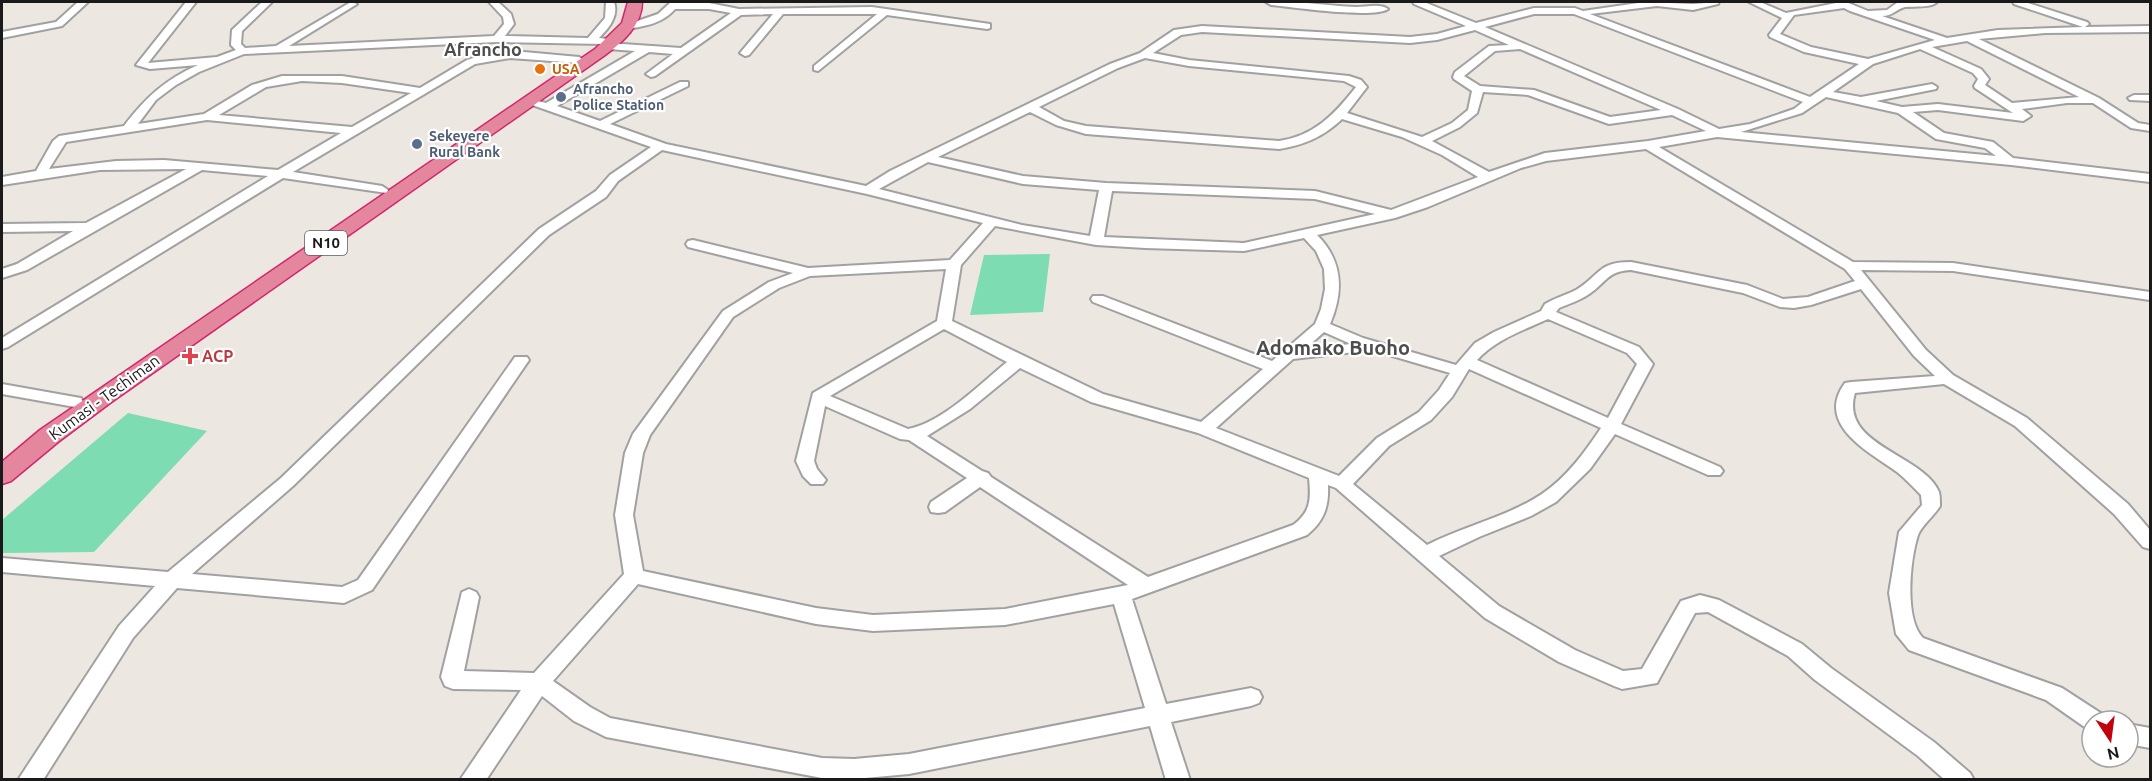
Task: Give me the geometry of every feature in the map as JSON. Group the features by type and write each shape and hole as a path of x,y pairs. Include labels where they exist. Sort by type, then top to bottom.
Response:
{"highway":[{"name":"N10","path":"2,460 75,402 168,334 261,280 382,190 579,60 601,42 622,19 625,2"},
{"name":"Kumasi - Techiman","path":"2,475 92,404 261,280 539,105 601,42 628,26 633,18 635,2"}],"street":[{"path":"2,35 55,26 63,22 75,7 83,2"},
{"path":"191,2 141,65 217,60"},
{"path":"243,51 236,45 237,30 267,2"},
{"path":"493,2 507,16 508,24 497,39"},
{"path":"601,42 610,16 612,6 610,2"},
{"path":"1271,2 1357,10 1383,9"},
{"path":"1417,2 1674,111 1720,134 2011,161 2151,178"},
{"path":"868,190 927,158 1114,66 1144,55 1178,33 1202,29 1410,40 1437,37 1534,11 1593,13 1657,3 1694,7 1715,2"},
{"path":"1753,2 1788,16"},
{"path":"1866,13 1889,13 1898,5 1933,2"},
{"path":"2021,2 2080,24 2117,26 2151,39"},
{"path":"1869,62 1838,58 1794,44 1774,34 1788,16 1802,9 1842,3 1944,41"},
{"path":"278,48 352,4"},
{"path":"628,26 655,20 674,4 709,6 739,12 781,12 873,6 885,12 987,26"},
{"path":"1523,6 1534,11"},
{"path":"651,74 739,12"},
{"path":"745,53 781,12"},
{"path":"818,68 885,12"},
{"path":"1593,13 1812,102"},
{"path":"539,105 660,146 868,190 991,222 1096,241 1244,247 1390,214 1423,204 1488,177 1545,157 1720,134 1768,122 1797,111 1869,62 1920,46 1966,36 2046,30 2151,29"},
{"path":"1493,35 1494,48"},
{"path":"1966,36 2095,100 2135,126 2151,128"},
{"path":"129,128 153,98 181,77 243,51 497,39 601,42 646,49 681,51"},
{"path":"1825,93 1902,110 1938,107 2011,118 2025,116 1979,86 1984,79 1977,71 1920,46"},
{"path":"1523,48 1494,48 1458,77 1478,90 1495,88 1530,92 1609,122 1674,111"},
{"path":"539,105 646,49"},
{"path":"1031,108 1060,123 1086,130 1279,146 1307,140 1324,130 1341,115 1362,87 1357,82 1345,78 1189,63 1144,55"},
{"path":"2,344 281,174 421,91 482,58 505,56 579,60"},
{"path":"1838,58 1856,69"},
{"path":"207,117 250,89 280,80 315,78 421,91"},
{"path":"600,125 684,84"},
{"path":"1860,100 1932,87"},
{"path":"1424,141 1456,125 1473,111 1478,90"},
{"path":"2134,98 2151,98"},
{"path":"2010,106 2067,100 2095,100"},
{"path":"1902,110 1940,136 1989,145 2011,161"},
{"path":"1341,115 1424,141 1488,177"},
{"path":"40,175 59,141 63,139 207,117 354,131"},
{"path":"1648,145 1850,266 1920,353 1947,379 2020,422 2121,509 2151,543"},
{"path":"30,780 126,632 173,579 287,482 544,232 601,194 614,178 660,146"},
{"path":"927,158 1023,180 1106,187 1315,195 1390,214"},
{"path":"2,181 131,164 281,174 382,190"},
{"path":"6,274 199,167"},
{"path":"1096,241 1106,187"},
{"path":"944,323 954,264 991,222"},
{"path":"2,228 89,227"},
{"path":"1204,429 1322,326 1331,308 1332,274 1330,262 1324,251 1308,234"},
{"path":"693,244 808,272 954,264"},
{"path":"1548,314 1550,307 1582,293 1604,270 1612,267 1631,266 1737,287 1780,303 1794,304 1864,283"},
{"path":"1850,266 1953,267 2151,296"},
{"path":"634,576 624,515 634,453 642,434 728,314 774,285 808,272"},
{"path":"1098,299 1274,367"},
{"path":"1342,484 1383,442 1425,416 1446,393 1463,367 1481,346 1499,335 1548,314 1633,350 1642,357 1645,363 1613,427 1585,462 1559,489 1532,508 1476,530 1425,555"},
{"path":"944,323 1097,398 1204,429 1342,484 1492,612 1567,656 1622,680 1649,677 1688,607 1700,603 1712,605 1795,650 1823,674 1926,749 1962,780"},
{"path":"817,480 809,472 805,460 819,397 944,323"},
{"path":"1322,326 1372,346 1463,367 1613,427 1714,471"},
{"path":"1290,355 1372,346"},
{"path":"2,566 173,579 344,596 364,585 521,360"},
{"path":"819,397 906,435 913,435 932,428 1018,361"},
{"path":"1947,379 1923,384 1851,387 1845,392 1844,401 1851,427 1861,439 1898,464 1930,493 1931,506 1909,532 1899,593 1906,634 1917,644 2054,694 2080,712"},
{"path":"2,389 75,402"},
{"path":"913,435 982,477 1097,557 1146,586"},
{"path":"634,576 816,616 873,623 1005,617 1121,595 1306,526 1312,522 1319,510 1318,476"},
{"path":"938,507 982,477"},
{"path":"472,780 539,682 634,576"},
{"path":"1121,595 1156,717 1178,780"},
{"path":"469,597 453,680 539,682 582,714 606,727 820,774 909,764 1251,697"}],"green space":[{"path":"1050,254 1043,312 970,315 984,255"},
{"path":"128,413 207,431 94,552 2,553 2,520"}],"place":[{"name":"USA","path":"540,69"},
{"name":"Afrancho Police Station","path":"561,97"},
{"name":"Sekeyere Rural Bank","path":"417,144"},
{"name":"ACP","path":"190,356"}],"district":[{"name":"Afrancho","path":"483,50"},
{"name":"Adomako Buoho","path":"1333,348"}]}
